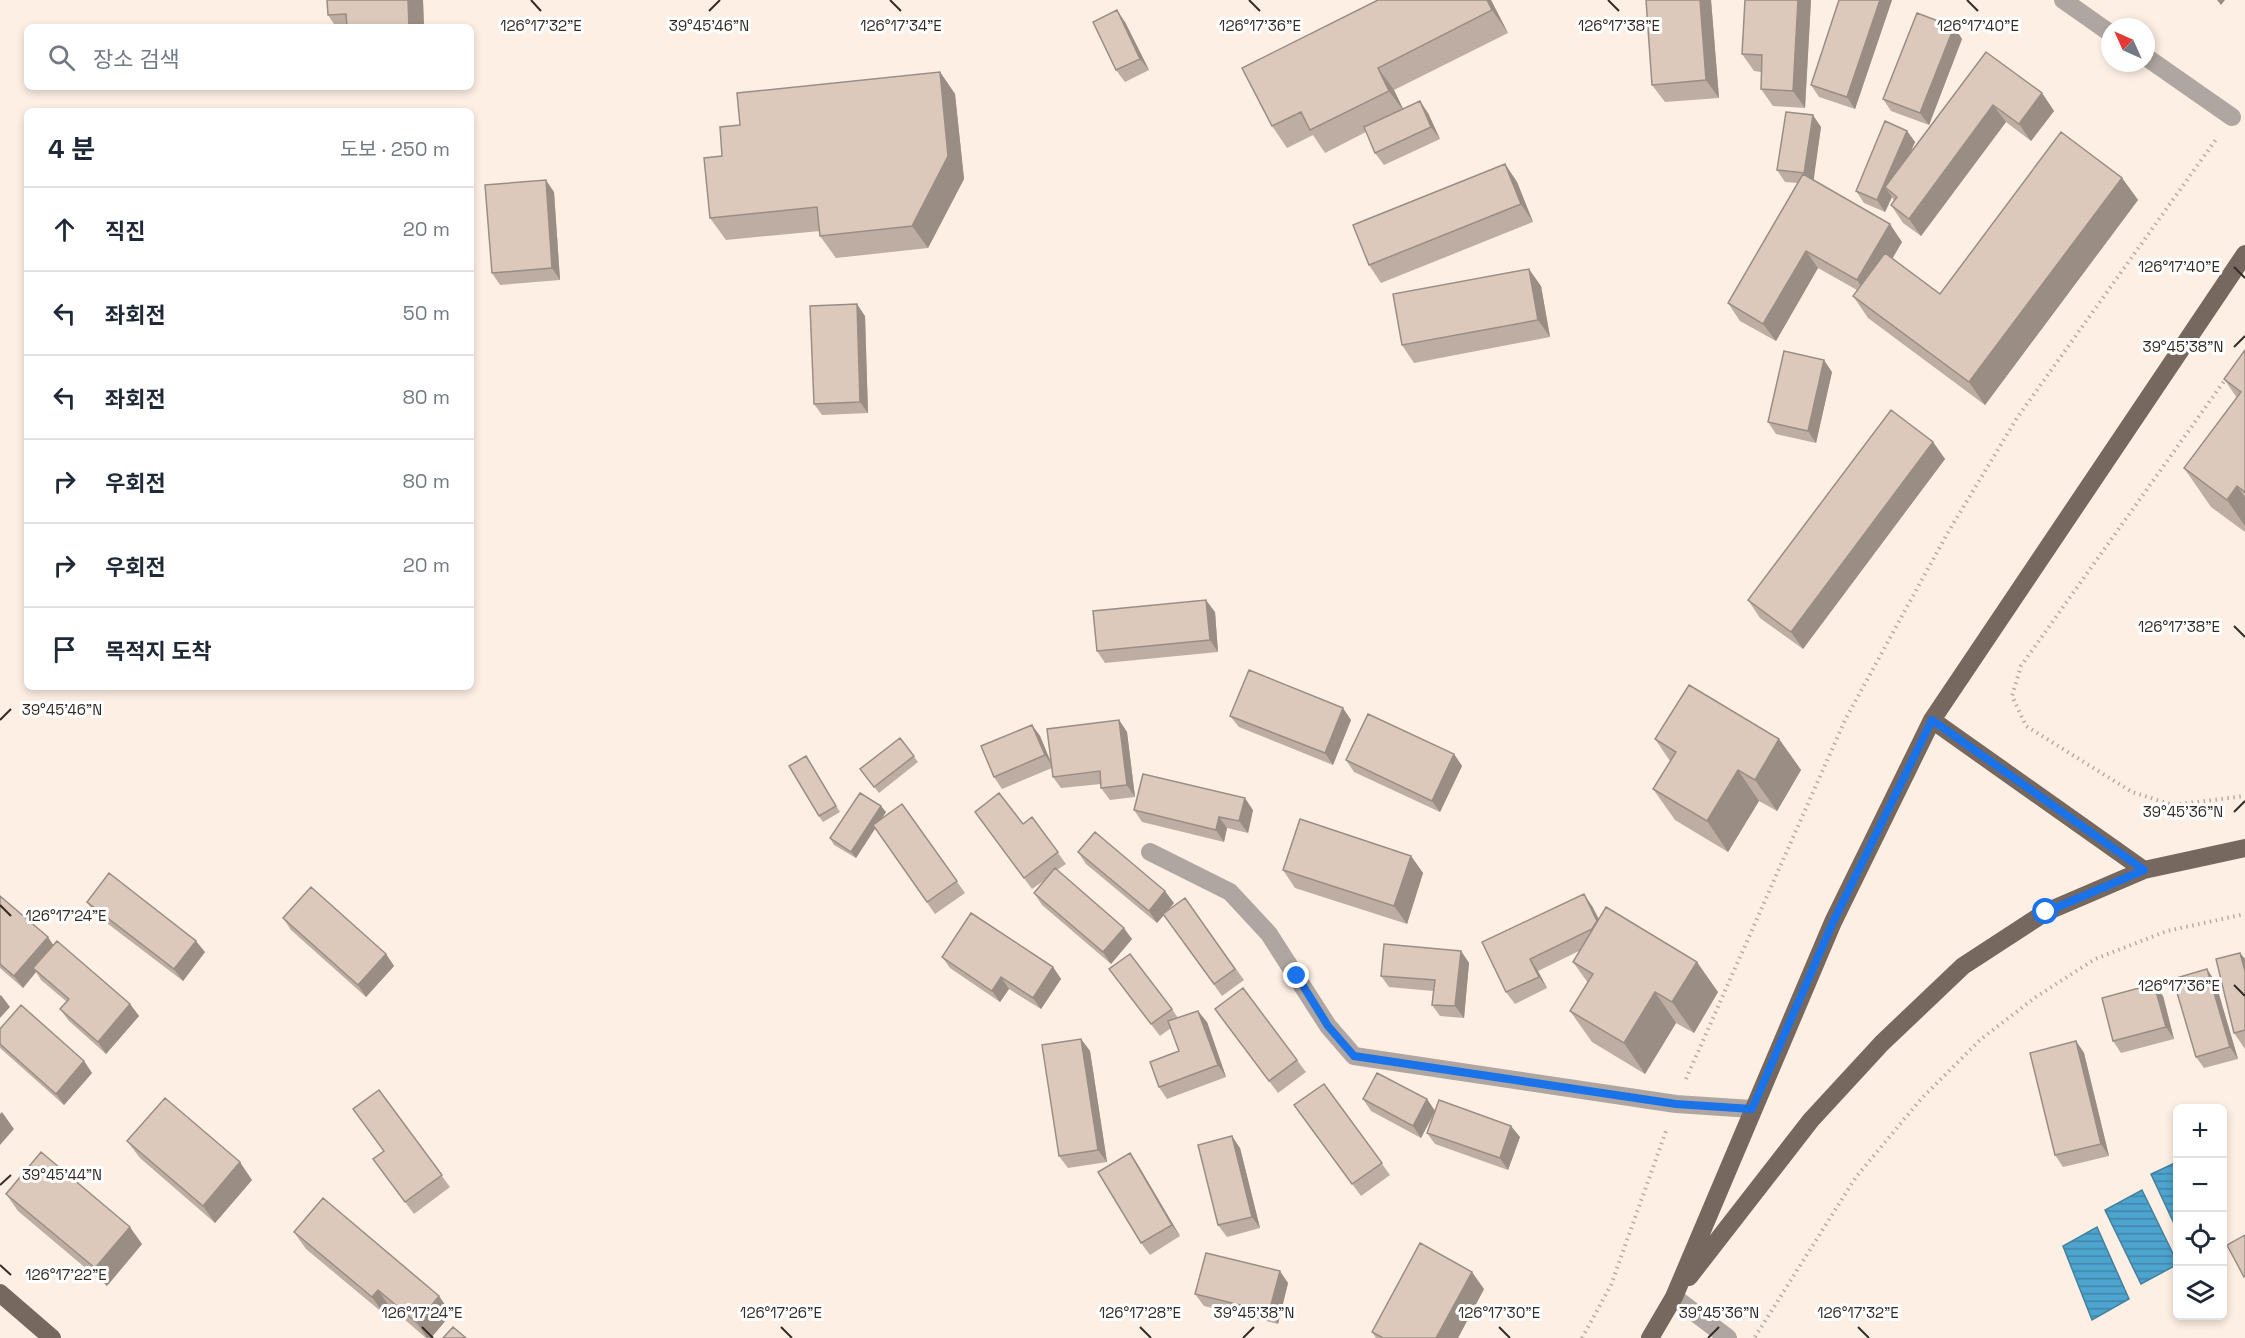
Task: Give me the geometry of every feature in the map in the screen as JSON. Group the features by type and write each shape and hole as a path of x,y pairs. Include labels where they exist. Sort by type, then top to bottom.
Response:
{"main road":[{"path":"1674,1297 1833,922 1932,720 2245,254"},
{"path":"1932,720 2144,870"},
{"path":"1650,1338 1674,1297 1811,1120 1882,1042 1962,966 2046,912 2144,870 2245,848"},
{"path":"0,1293 52,1338"}],"street":[{"path":"2063,0 2101,27"},
{"path":"2155,63 2232,117"},
{"path":"1150,852 1230,892 1269,934 1328,1026 1354,1056 1676,1104 1752,1109"},
{"path":"1674,1297 1728,1338"}],"path":[{"path":"1582,1338 1611,1285 1676,1104 1845,720 1947,534 2017,418 2232,117"},
{"path":"2231,370 2021,666 2012,696 2026,726 2132,792 2174,805 2245,796"},
{"path":"1755,1338 1856,1178 1921,1099 1981,1039 2036,997 2095,959 2167,931 2245,914"}],"water":[{"path":"2173,1164 2173,1221 2151,1174"},
{"path":"2142,1190 2173,1254 2173,1267 2141,1284 2105,1210"},
{"path":"2097,1227 2129,1299 2092,1320 2063,1246"}],"building":[{"path":"327,0 408,0 409,24 347,24 346,14 328,15"},
{"path":"1378,0 1487,0 1492,10 1378,68 1389,91 1310,130 1301,112 1272,126 1242,68"},
{"path":"1646,0 1700,0 1706,80 1652,85"},
{"path":"1745,0 1798,0 1793,91 1761,89 1762,55 1742,54"},
{"path":"1839,0 1880,0 1847,97 1811,85"},
{"path":"1117,10 1140,59 1116,70 1093,22"},
{"path":"1917,13 1954,27 1920,113 1883,99"},
{"path":"1986,52 2042,93 2019,124 1993,105 1909,219 1891,205 1897,197 1885,187"},
{"path":"940,72 948,156 912,226 820,236 817,207 710,218 704,158 722,156 720,127 740,125 737,93"},
{"path":"1420,101 1431,127 1375,153 1364,127"},
{"path":"1786,112 1813,115 1804,173 1777,170"},
{"path":"1885,121 1907,131 1877,200 1856,191"},
{"path":"2061,132 2122,178 1969,382 1853,296 1885,253 1940,294"},
{"path":"1505,164 1521,204 1369,265 1353,225"},
{"path":"1803,174 1890,224 1857,280 1806,251 1763,324 1728,303"},
{"path":"546,180 552,268 492,273 485,185"},
{"path":"1529,269 1538,320 1402,345 1393,294"},
{"path":"857,304 860,402 814,404 810,306"},
{"path":"2245,350 2245,492 2237,486 2227,500 2184,468 2241,392 2224,379"},
{"path":"1784,351 1824,360 1808,431 1768,422"},
{"path":"1891,410 1933,442 1791,632 1748,600"},
{"path":"1206,600 1210,640 1097,651 1093,611"},
{"path":"1249,670 1343,708 1325,753 1230,716"},
{"path":"1689,685 1779,739 1755,780 1738,770 1707,821 1653,789 1676,752 1655,739"},
{"path":"1368,714 1454,754 1432,801 1346,760"},
{"path":"1119,720 1127,785 1101,788 1100,771 1053,777 1047,729"},
{"path":"1032,725 1045,755 994,777 981,746"},
{"path":"900,738 914,756 874,787 860,769"},
{"path":"806,756 836,806 819,816 789,766"},
{"path":"1143,774 1245,798 1239,821 1219,817 1216,830 1134,810"},
{"path":"860,793 881,806 851,852 830,838"},
{"path":"999,793 1023,824 1032,817 1058,852 1024,878 975,812"},
{"path":"902,804 957,881 927,902 873,825"},
{"path":"1300,819 1411,856 1394,906 1283,870"},
{"path":"1095,832 1165,891 1149,911 1078,852"},
{"path":"1055,868 1124,928 1103,952 1034,893"},
{"path":"109,873 196,941 174,969 87,902"},
{"path":"311,887 386,954 358,985 283,918"},
{"path":"1584,894 1597,921 1592,929 1530,959 1539,977 1506,992 1482,942"},
{"path":"0,896 48,937 14,976 0,964"},
{"path":"1185,898 1235,969 1214,984 1163,914"},
{"path":"1606,907 1697,962 1672,1002 1655,992 1624,1043 1570,1011 1593,974 1573,962"},
{"path":"971,913 1053,967 1033,998 1001,977 992,991 942,957"},
{"path":"57,941 130,1004 98,1042 60,1009 69,999 33,968"},
{"path":"1384,944 1461,951 1455,1006 1432,1005 1435,980 1381,976"},
{"path":"2240,953 2245,971 2245,1030 2234,1033 2216,959"},
{"path":"1130,954 1172,1009 1151,1024 1109,969"},
{"path":"2207,969 2230,1047 2196,1057 2173,979"},
{"path":"2154,984 2166,1027 2113,1041 2102,998"},
{"path":"1243,988 1297,1060 1269,1081 1215,1009"},
{"path":"21,1005 84,1061 56,1094 0,1044 0,1029"},
{"path":"1198,1011 1218,1065 1159,1087 1150,1062 1179,1051 1168,1021"},
{"path":"1081,1039 1098,1150 1059,1156 1042,1045"},
{"path":"2076,1041 2101,1144 2055,1155 2030,1053"},
{"path":"1377,1073 1427,1099 1413,1126 1363,1099"},
{"path":"1324,1084 1382,1163 1352,1184 1294,1105"},
{"path":"379,1090 442,1175 405,1202 373,1159 384,1151 353,1109"},
{"path":"165,1098 240,1162 203,1206 127,1141"},
{"path":"1439,1100 1511,1126 1500,1158 1427,1133"},
{"path":"1232,1136 1252,1217 1218,1225 1198,1145"},
{"path":"41,1152 130,1227 95,1268 6,1194"},
{"path":"1130,1153 1172,1225 1141,1243 1098,1172"},
{"path":"323,1198 439,1296 417,1323 378,1290 372,1297 294,1232"},
{"path":"2245,1235 2245,1277 2244,1277 2227,1245"},
{"path":"1420,1243 1472,1272 1436,1338 1383,1338 1372,1332"},
{"path":"1206,1253 1280,1271 1269,1312 1195,1294"},
{"path":"453,1327 466,1338 443,1338"}],"route":[{"path":"1297,976 1328,1026 1354,1056 1676,1104 1752,1109 1833,922 1932,720 2144,870 2046,912"}]}
